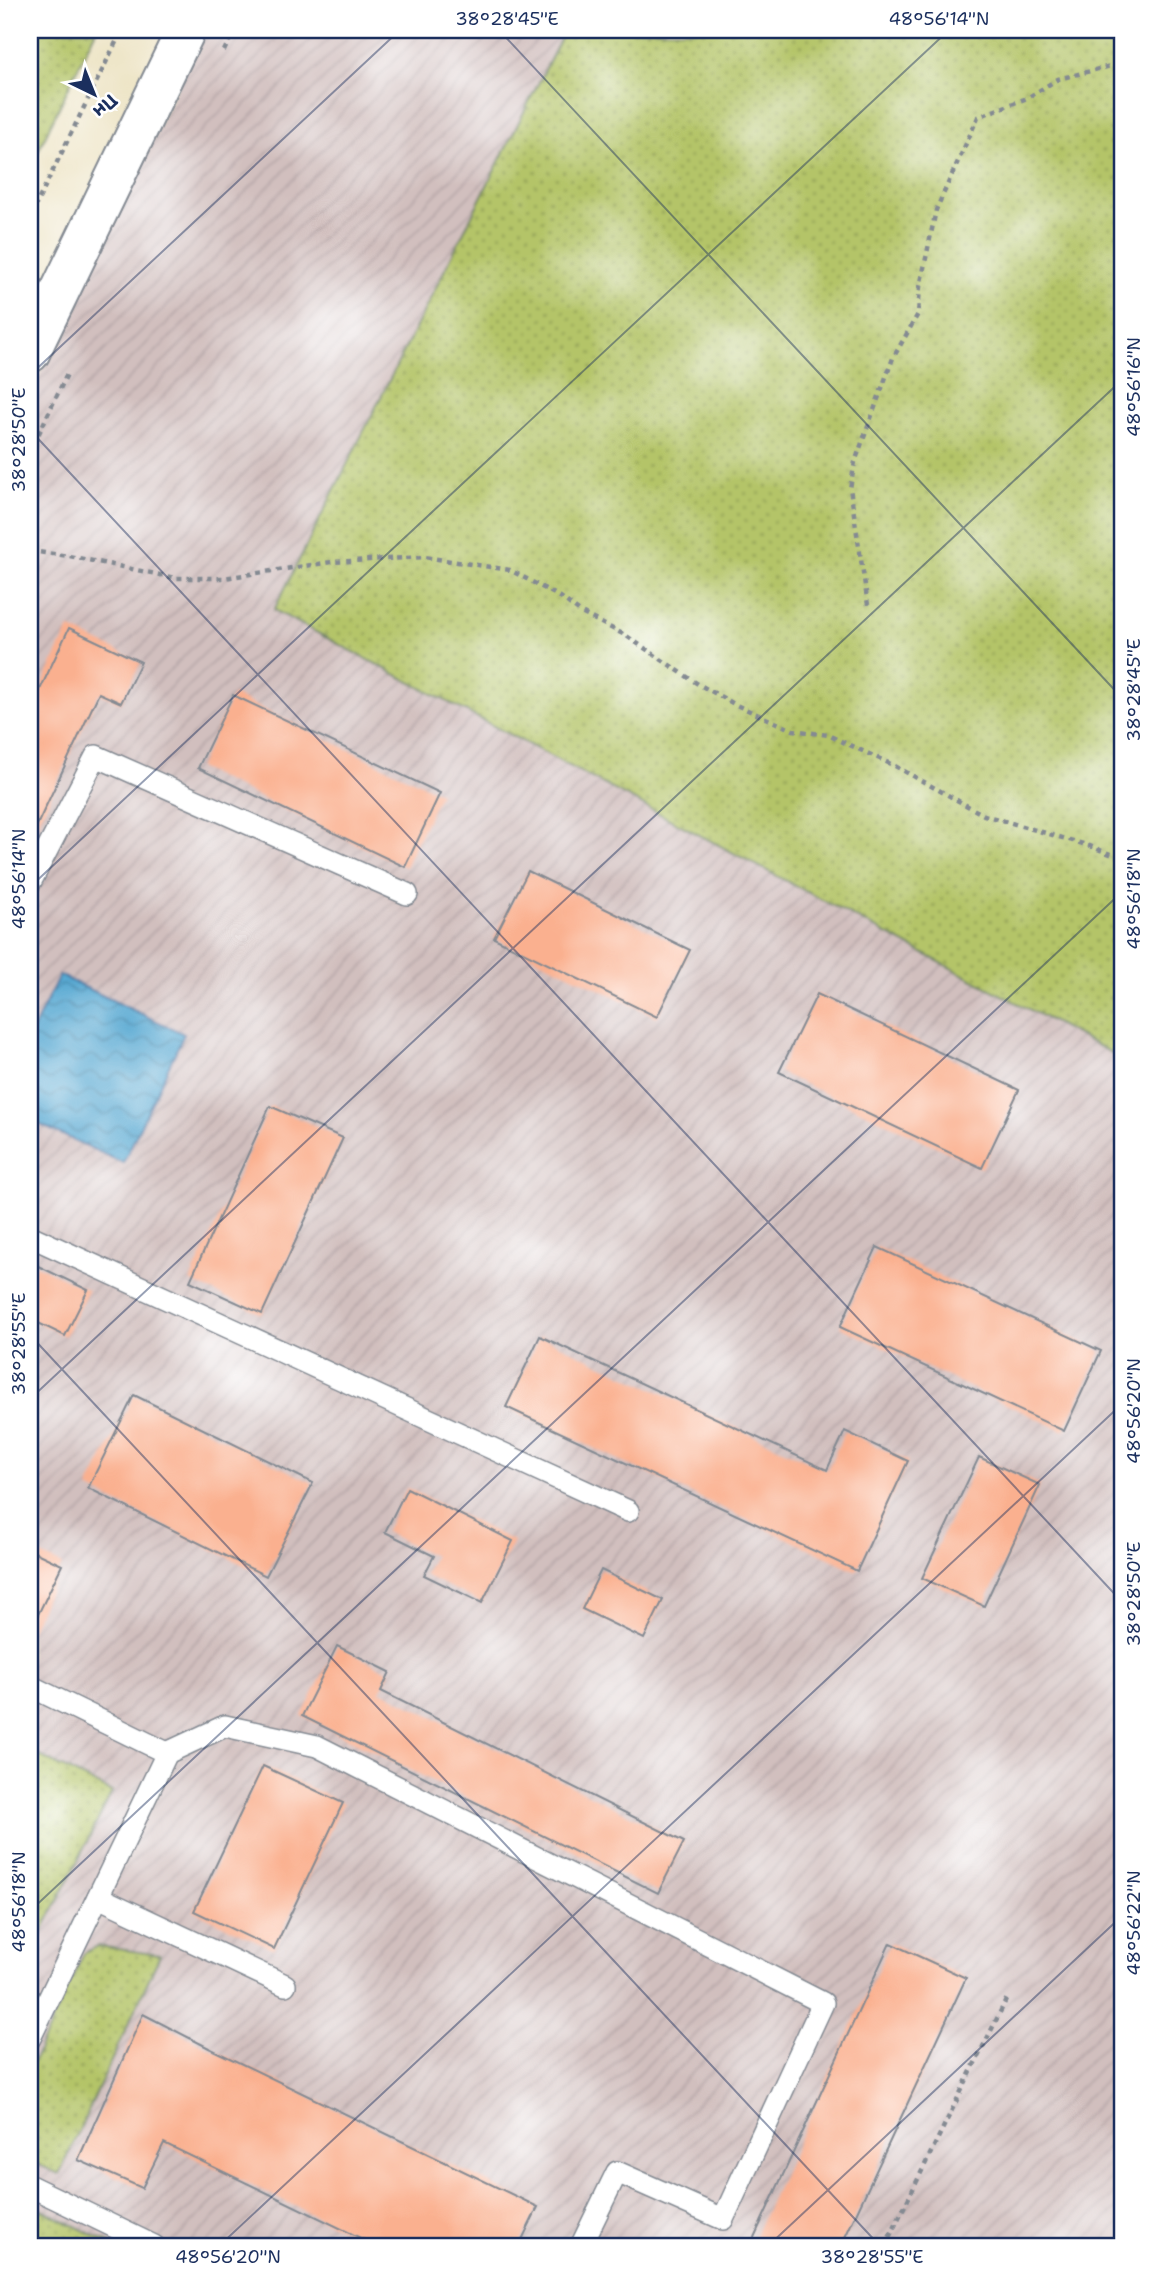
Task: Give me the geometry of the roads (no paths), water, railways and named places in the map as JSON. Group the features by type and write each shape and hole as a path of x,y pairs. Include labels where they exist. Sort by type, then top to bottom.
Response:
{"main road":[{"path":"30,353 186,30"}],"lane":[{"path":"30,883 96,756 407,894"},
{"path":"30,1236 628,1511"},
{"path":"30,1686 167,1753"},
{"path":"30,2038 167,1753 225,1726 317,1746 823,2003 723,2220 617,2172 581,2246"},
{"path":"98,1897 285,1985"},
{"path":"30,2186 154,2246"}],"water":[{"path":"59,975 184,1034 123,1163 30,1120 30,1036"}]}
